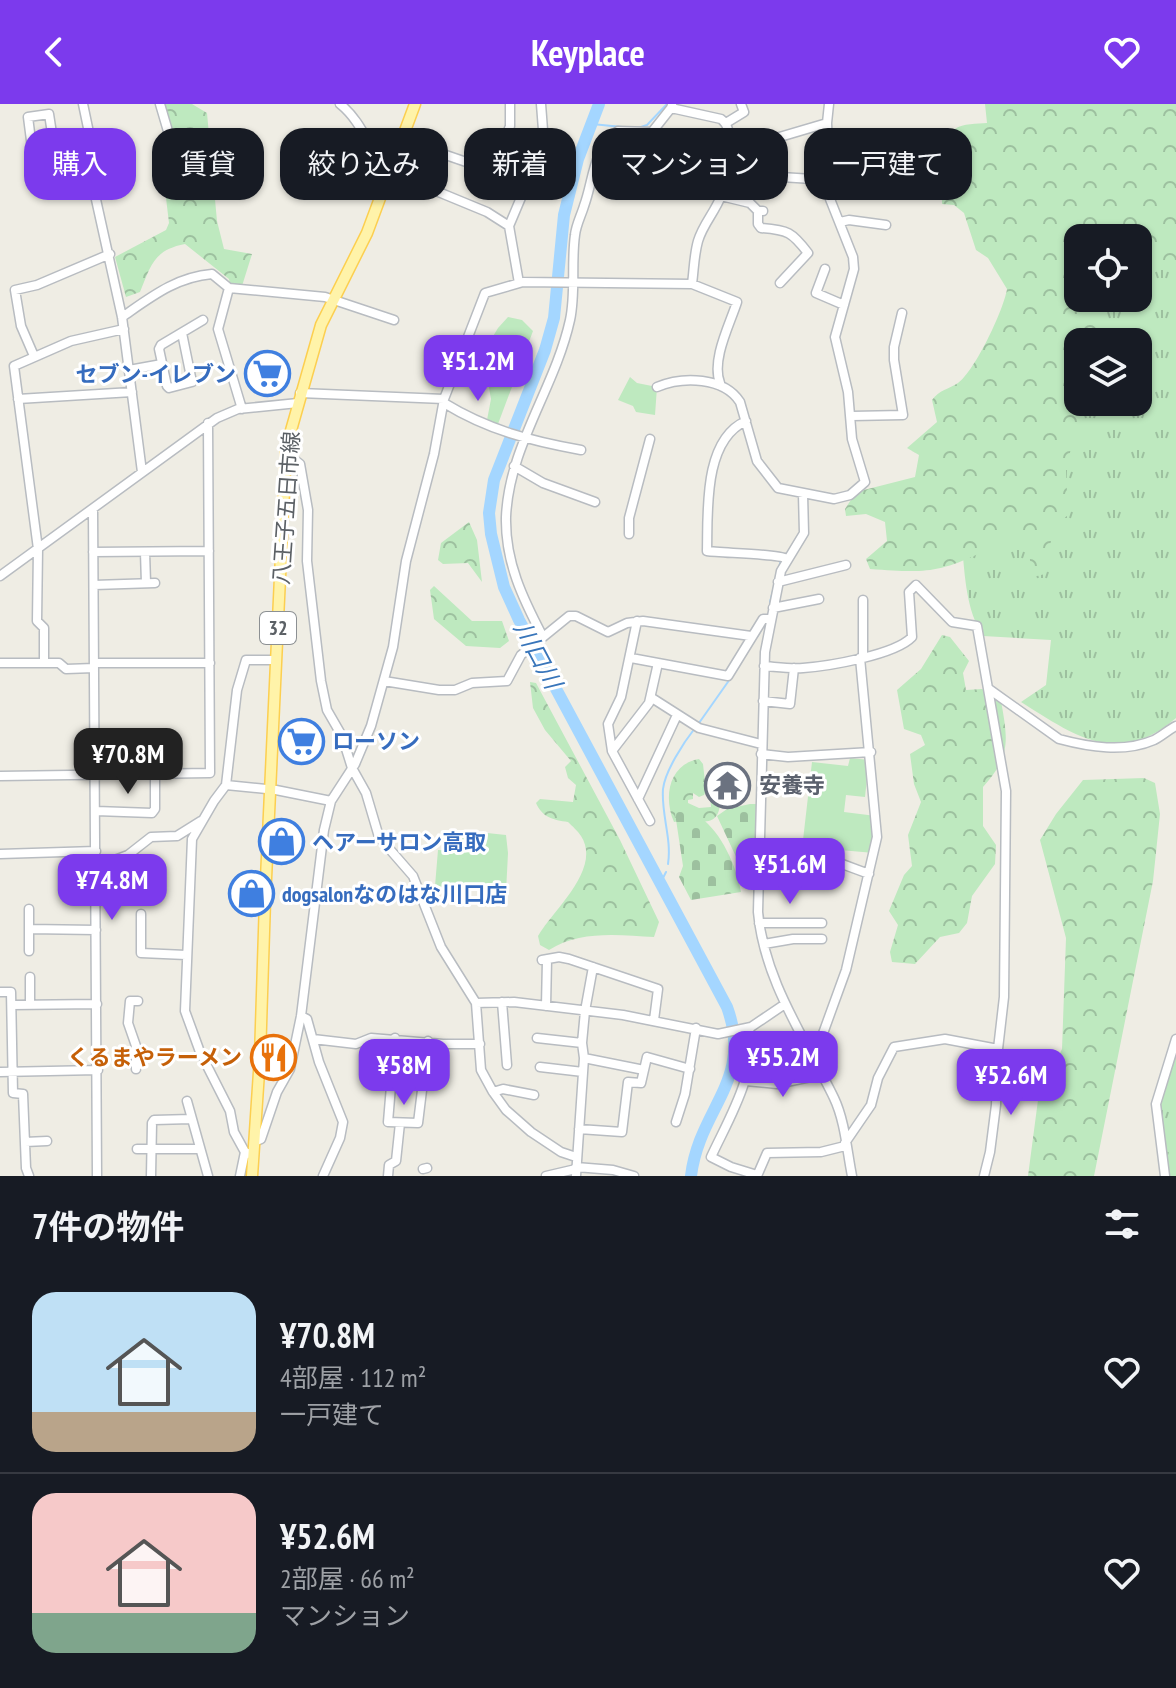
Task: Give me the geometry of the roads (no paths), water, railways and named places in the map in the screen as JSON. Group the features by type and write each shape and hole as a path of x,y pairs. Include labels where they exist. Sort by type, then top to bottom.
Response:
{"main road":[{"name":"八王子五日市線","path":"406,128 415,104"},
{"name":"八王子五日市線","path":"252,1176 249,1154 254,1142 260,1057 285,457 321,325 365,240 380,200"}],"street":[{"path":"83,104 88,128"},
{"path":"160,104 167,128"},
{"path":"340,104 362,128"},
{"path":"509,128 510,104"},
{"path":"541,104 543,128"},
{"path":"726,123 744,112 741,104"},
{"path":"827,128 829,104"},
{"path":"543,638 519,590 508,552 507,506 514,466 568,329 575,233 590,189 597,154 618,131 652,132 672,106 721,119 727,128"},
{"path":"49,114 55,153 33,156 28,117 49,114"},
{"path":"788,135 827,123"},
{"path":"448,196 487,212 509,226"},
{"path":"96,200 122,317 142,472"},
{"path":"518,200 509,226 519,283"},
{"path":"692,284 698,239 719,200"},
{"path":"738,200 750,203 760,211 758,224 761,228 781,229 793,234 808,253 780,283"},
{"path":"254,1142 261,1139 277,1092 290,1069 301,1016 324,830 331,801 352,768 371,726 395,641 406,561 434,454 444,401 485,293 519,283 692,284 737,302 717,376 720,383 738,398 757,461 778,488 839,499 865,482 852,439 852,416 835,337 854,269 853,257 830,200"},
{"path":"840,222 849,220 886,225"},
{"path":"34,356 21,326 15,290 37,285 110,254"},
{"path":"825,269 816,293 844,305"},
{"path":"122,317 169,285 212,274 229,288 315,296 394,320"},
{"path":"229,288 218,329 242,409"},
{"path":"852,416 903,415 894,347 902,313"},
{"path":"182,333 192,382 167,386 159,349 161,345 203,320"},
{"path":"44,663 44,628 37,621 38,549 14,366 71,341 124,329"},
{"path":"129,370 162,364"},
{"path":"657,387 678,381 720,383"},
{"path":"18,399 132,392"},
{"path":"0,576 208,423 242,409 299,398 444,401 524,439 581,450"},
{"path":"746,421 734,426 729,433 711,475 707,551 785,557"},
{"path":"0,776 210,773 208,423"},
{"path":"629,534 629,518 650,439"},
{"path":"285,457 291,457 300,464 308,510 307,561 327,710 342,736 352,768 366,793 379,837 413,876 441,947 476,1003 481,1070 493,1092 506,1110 576,1167"},
{"path":"514,466 543,483 595,502"},
{"path":"803,494 804,533 785,557 765,652 759,923 785,1004 837,1107 852,1176"},
{"path":"93,509 97,1176"},
{"path":"93,552 209,551"},
{"path":"94,585 150,583 145,552"},
{"path":"778,582 846,565"},
{"path":"764,666 794,668 862,658 885,653 910,640 909,592 912,586 920,585 952,622 977,626 1006,791 1004,997 996,1105 984,1176"},
{"path":"773,608 819,599"},
{"path":"813,1061 846,970 877,837 862,658 863,600"},
{"path":"384,681 439,690 455,690 472,683 507,681 515,662 523,653 569,616 576,616 608,632 637,621 750,642 765,652"},
{"path":"631,658 728,676 763,619 770,619"},
{"path":"637,621 621,697 608,724 612,751 650,821"},
{"path":"240,1176 249,1154 234,1132 230,1111 200,1052 185,1011 192,839 226,785 235,699 246,660 276,660"},
{"path":"0,663 59,663 66,669 210,663"},
{"path":"612,751 652,698 658,663"},
{"path":"763,701 790,704 794,668"},
{"path":"989,689 1059,739 1072,742 1119,748 1155,739 1176,726"},
{"path":"652,698 696,726 788,757 871,752"},
{"path":"638,799 677,715"},
{"path":"96,811 152,813 155,809 155,775"},
{"path":"226,785 270,789 331,801"},
{"path":"96,871 128,855 151,837 177,836 203,820"},
{"path":"759,845 798,850 836,860 869,874"},
{"path":"0,854 96,851"},
{"path":"758,878 806,881"},
{"path":"29,909 29,951"},
{"path":"141,914 141,953 186,955"},
{"path":"759,923 822,923"},
{"path":"29,929 96,930"},
{"path":"764,944 793,939 822,939"},
{"path":"546,1006 544,960 559,957 658,989 654,1020"},
{"path":"576,1167 584,1058 582,1043 593,967"},
{"path":"30,977 30,1005"},
{"path":"0,992 11,992 13,1093 23,1094 29,1176"},
{"path":"136,1069 136,1046 128,1023 130,1001 138,1001"},
{"path":"502,1002 507,1065"},
{"path":"476,1003 546,1006 654,1020 718,1034 749,1028 785,1004"},
{"path":"12,1005 97,1004"},
{"path":"301,1016 307,1019 343,1122 340,1138 323,1176"},
{"path":"676,1122 685,1094 696,1028"},
{"path":"749,1028 750,1053 746,1081 711,1157 730,1172 757,1176 767,1153 821,1152 845,1144 871,1105 878,1078 894,1047 945,1039 998,1049"},
{"path":"313,1039 356,1044 371,1038 395,1038 443,1044 480,1044"},
{"path":"395,1038 388,1122 418,1123 428,1041"},
{"path":"537,1038 582,1043"},
{"path":"1165,1176 1156,1104 1176,1039"},
{"path":"579,1129 622,1132 628,1082 641,1083 647,1057 690,1069"},
{"path":"584,1058 644,1070"},
{"path":"540,1067 583,1072"},
{"path":"0,1072 98,1070"},
{"path":"746,1081 777,1084 820,1075"},
{"path":"493,1092 503,1089 534,1095"},
{"path":"187,1101 208,1176"},
{"path":"151,1176 154,1120 191,1119"},
{"path":"388,1176 389,1165 396,1161 400,1123"},
{"path":"25,1142 47,1141"},
{"path":"137,1149 199,1149"},
{"path":"546,1176 576,1167 634,1176"}],"waterway":[{"name":"川口川","path":"599,104 578,159 564,215 554,318 545,350 494,480 489,513 504,587 519,620 727,1007 734,1033 730,1075 704,1131 691,1176"},
{"path":"638,128 647,125 667,104"},
{"path":"592,124 632,128"},
{"path":"770,602 781,560"},
{"path":"757,637 764,625"},
{"path":"736,671 743,659"},
{"path":"699,723 730,679"},
{"path":"668,864 664,782 695,728"},
{"path":"660,884 666,872"}],"place":[{"name":"セブン-イレブン","path":"267,374"},
{"name":"ローソン","path":"301,741"},
{"name":"安養寺","path":"728,785"},
{"name":"ヘアーサロン高取","path":"281,842"},
{"name":"dogsalonなのはな川口店","path":"251,894"},
{"name":"くるまやラーメン","path":"273,1057"}]}
